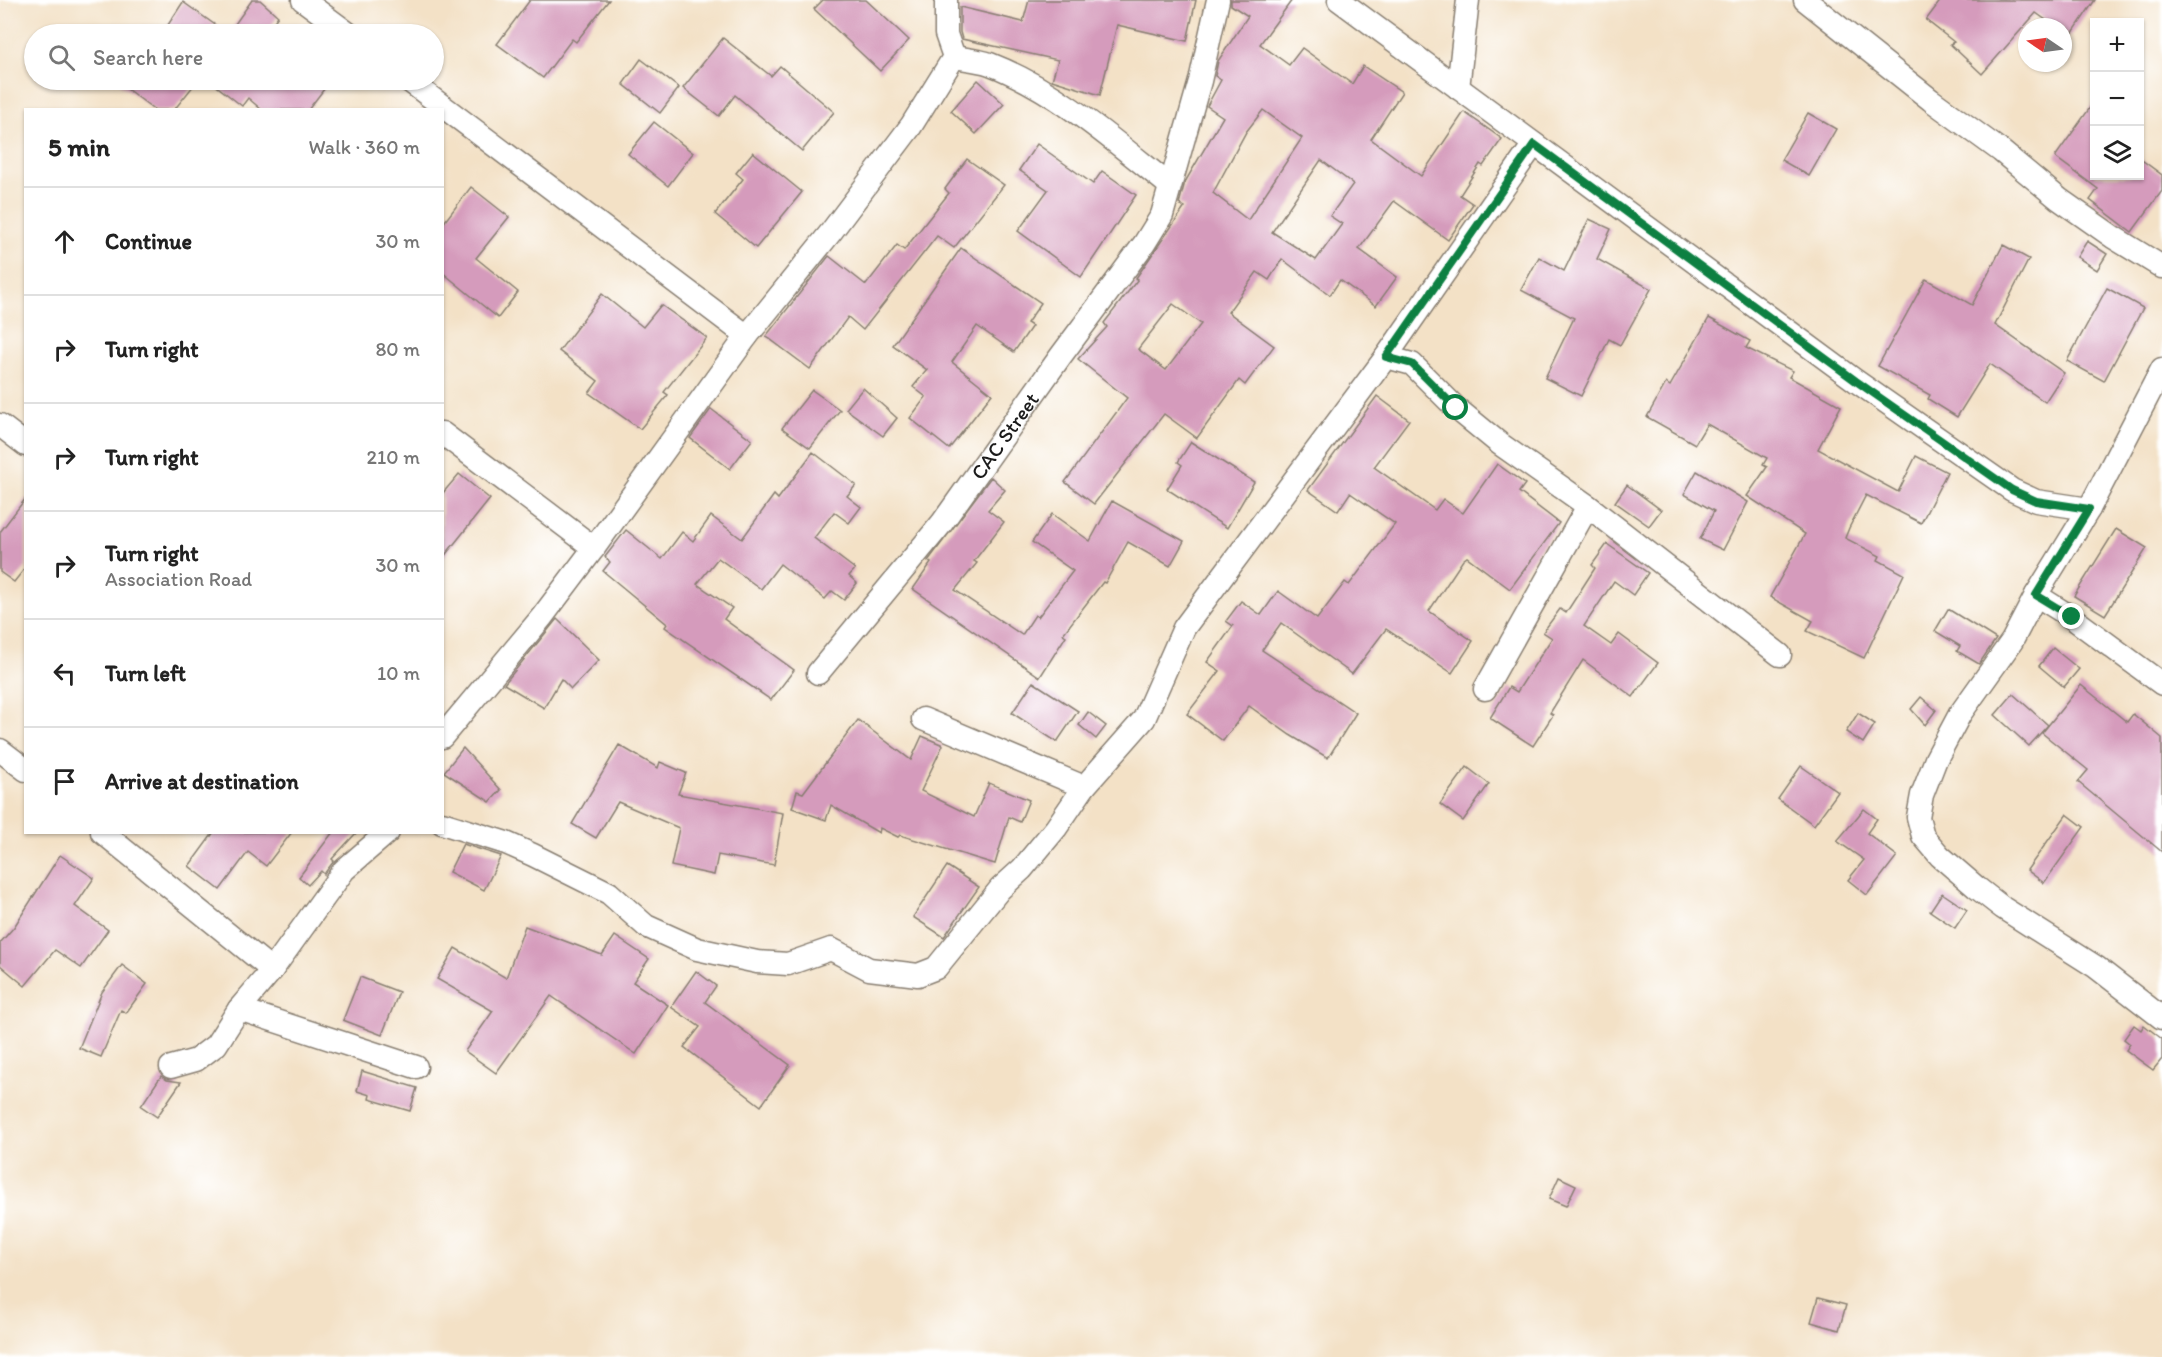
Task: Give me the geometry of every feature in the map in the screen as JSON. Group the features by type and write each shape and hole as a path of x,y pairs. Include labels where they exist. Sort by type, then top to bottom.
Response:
{"street":[{"path":"303,0 335,24"},
{"path":"946,0 946,34 954,57"},
{"name":"CAC Street","path":"818,673 942,523 1144,244 1162,215 1200,81 1218,0"},
{"path":"1339,0 1363,15 1458,88 1856,381 2012,490 2036,501 2089,509"},
{"path":"1458,88 1468,0"},
{"path":"1805,0 1931,100 2001,151 2059,199 2113,237 2162,267"},
{"path":"954,57 988,63 1026,82 1086,119 1169,185"},
{"path":"444,735 542,617 594,548 747,336 831,232 911,126 954,57"},
{"path":"421,90 747,336"},
{"path":"444,824 506,843 533,855 609,893 646,927 697,949 757,962 788,964 831,949 868,969 918,975 936,968 1000,889 1022,869 1050,837 1084,788 1144,719 1184,628 1386,357 1534,144"},
{"path":"1386,357 1412,364 1456,408 1500,444 1588,506 1780,655"},
{"path":"2162,369 2089,509 2036,595 2012,641 1960,714 1936,759 1922,795 1918,817 1923,836 1940,856 2003,908 2064,944 2162,1018"},
{"path":"0,425 24,443"},
{"path":"444,435 594,548"},
{"path":"1485,689 1588,506"},
{"path":"2036,595 2072,617 2162,684"},
{"path":"923,719 1084,788"},
{"path":"0,750 24,768"},
{"path":"104,834 272,970"},
{"path":"171,1067 196,1060 216,1046 238,1009 272,970 344,870 386,834"},
{"path":"238,1009 416,1067"}],"building":[{"path":"252,0 260,0 278,16 272,24 235,24"},
{"path":"530,0 609,0 576,42 572,39 543,78 497,44"},
{"path":"823,0 866,0 909,40 880,71 814,9"},
{"path":"1029,0 1196,0 1187,41 1117,25 1100,95 1052,80 1058,60 962,39 960,7 1023,22"},
{"path":"1231,0 1292,0 1260,44 1289,65 1302,48 1352,84 1363,66 1402,92 1371,139 1421,176 1464,112 1502,139 1483,166 1480,164 1460,195 1473,204 1448,240 1394,201 1359,249 1397,277 1376,306 1340,280 1330,295 1282,259 1269,280 1257,272 1228,312 1274,346 1245,385 1239,380 1197,438 1164,414 1094,504 1065,482 1127,398 1078,359 1107,327 1104,323 1138,279 1136,278 1185,207 1179,204 1185,182 1223,117 1207,106 1221,80 1215,76 1218,61 1248,16 1231,5","holes":["1263,110 1302,138 1248,220 1213,193 1246,132","1321,160 1353,184 1330,216 1342,224 1316,260 1272,232","1173,304 1201,324 1166,370 1138,349"]},
{"path":"1941,0 2095,0 2072,34 2072,18 2043,18 2036,13 2032,18 2018,18 2018,33 1982,74 1950,44 1954,42 1926,20"},
{"path":"183,2 214,24 169,24"},
{"path":"723,38 771,76 780,66 834,112 802,151 735,95 719,116 683,88"},
{"path":"641,59 679,88 660,113 623,84"},
{"path":"978,80 1004,104 976,134 951,111"},
{"path":"128,90 190,90 176,108 152,108"},
{"path":"222,90 323,90 310,108 260,108 248,98 242,106"},
{"path":"2090,108 2090,180 2144,180 2144,162 2162,175 2162,191 2132,232 2090,200 2098,189 2055,157"},
{"path":"1808,113 1836,129 1809,176 1781,160"},
{"path":"654,122 693,153 668,186 628,154"},
{"path":"1037,144 1093,184 1102,171 1136,195 1081,277 1018,231 1048,190 1019,170"},
{"path":"753,152 802,192 756,248 715,214 743,179 736,173"},
{"path":"967,159 1004,185 954,248 937,236 863,330 848,317 810,369 766,336 829,256 866,285 897,245 904,250 949,193 945,189"},
{"path":"471,187 509,217 476,258 518,292 498,318 444,274 444,222"},
{"path":"1589,219 1611,229 1597,259 1651,289 1620,345 1609,339 1581,396 1545,378 1574,318 1521,290 1539,257 1564,271"},
{"path":"2087,241 2107,254 2097,270 2077,257"},
{"path":"2003,245 2029,259 1995,325 2064,373 2045,402 1990,364 1957,417 1928,399 1930,395 1878,366 1926,279 1972,305"},
{"path":"961,248 1041,303 1027,323 1032,326 1014,352 977,326 952,362 992,394 949,449 910,418 926,397 913,387 927,370 893,345"},
{"path":"2107,288 2143,308 2104,381 2067,361"},
{"path":"602,294 643,327 661,305 707,338 664,392 668,395 640,429 589,393 598,381 559,351"},
{"path":"1709,318 1750,341 1746,348 1793,371 1789,377 1841,406 1818,449 1898,492 1916,456 1947,472 1921,523 1866,495 1849,528 1845,538 1880,556 1878,560 1904,574 1864,658 1807,631 1813,621 1770,597 1805,534 1747,496 1767,467 1763,465 1767,458 1707,424 1695,444 1647,417 1666,383 1670,386"},
{"path":"863,388 897,418 883,436 846,409"},
{"path":"812,390 840,410 810,448 782,428"},
{"path":"1377,396 1409,420 1374,467 1435,510 1443,499 1463,513 1497,464 1525,484 1519,492 1559,523 1510,589 1467,557 1463,560 1429,611 1473,641 1452,673 1386,629 1352,674 1281,623 1262,650 1356,713 1328,758 1249,706 1223,741 1187,714 1220,671 1207,662 1233,626 1226,621 1241,601 1261,615 1278,591 1317,619 1345,582 1349,585 1395,524 1350,493 1338,511 1308,490"},
{"path":"711,409 752,440 730,469 690,438"},
{"path":"1191,442 1254,482 1227,528 1167,489 1182,465 1178,462"},
{"path":"813,452 856,485 847,496 861,507 849,523 834,512 814,538 855,569 849,576 857,583 844,600 832,591 825,599 780,564 761,589 718,558 697,584 732,608 724,619 794,670 771,700 665,627 667,624 603,571 610,562 605,557 626,530 662,559 682,532 693,541 711,516 742,539 774,495 778,499"},
{"path":"1697,471 1748,502 1723,550 1700,539 1714,511 1684,494"},
{"path":"459,474 490,499 444,556 444,492"},
{"path":"991,477 1005,490 988,510 1004,522 974,561 977,563 955,590 1022,635 1035,615 1038,617 1073,571 1032,542 1052,514 1090,541 1112,501 1184,541 1170,566 1128,542 1105,583 1103,582 1063,634 1066,636 1040,677 913,589 931,563 928,561"},
{"path":"1627,485 1661,510 1649,526 1615,502"},
{"path":"24,501 24,570 14,582 0,572 0,532"},
{"path":"2116,529 2147,548 2105,615 2074,596"},
{"path":"1607,544 1648,573 1633,595 1614,581 1584,626 1611,645 1619,634 1658,663 1633,697 1583,660 1550,713 1553,715 1533,746 1490,718 1509,687 1517,692 1552,638 1543,632 1560,609 1566,613 1595,568 1592,565"},
{"path":"1948,609 1996,639 1979,664 1957,651 1960,646 1935,631"},
{"path":"557,619 599,660 571,689 561,679 544,708 504,684"},
{"path":"2053,648 2079,669 2064,687 2039,666"},
{"path":"1033,682 1078,711 1057,742 1012,713"},
{"path":"2081,685 2127,722 2133,714 2162,738 2162,852 2078,782 2088,770 2042,733"},
{"path":"2013,694 2048,725 2029,746 1995,715"},
{"path":"1921,697 1936,710 1925,725 1911,709"},
{"path":"1088,712 1106,726 1096,739 1079,725"},
{"path":"1858,713 1875,724 1863,743 1846,732"},
{"path":"858,720 911,760 922,736 943,745 921,791 974,817 989,783 1029,800 1020,822 1009,817 995,864 900,835 898,837 880,828 879,833 831,805 826,820 792,808 797,791 803,793"},
{"path":"619,745 658,768 660,762 686,773 678,794 783,813 774,865 718,855 714,875 671,866 679,828 618,802 596,838 572,824"},
{"path":"463,748 501,790 490,802 444,772"},
{"path":"1801,766 1838,792 1814,825 1778,799"},
{"path":"1467,767 1489,784 1463,821 1440,804"},
{"path":"1864,809 1877,819 1867,833 1897,856 1867,895 1848,880 1864,860 1837,841"},
{"path":"2067,814 2084,827 2044,883 2027,870"},
{"path":"213,834 290,834 266,866 248,852 220,890 189,866"},
{"path":"331,834 355,834 332,859 334,861 324,874 321,871 308,885 299,877"},
{"path":"463,844 501,856 484,890 449,872"},
{"path":"60,855 94,878 75,906 108,930 81,968 55,950 25,986 0,965 0,943 14,927"},
{"path":"947,866 979,887 944,937 913,917"},
{"path":"1942,893 1967,910 1955,928 1930,911"},
{"path":"525,926 602,955 615,936 649,959 633,982 668,1005 636,1054 551,996 496,1073 465,1051 493,1011 437,979 455,948 506,978"},
{"path":"122,965 147,984 126,1013 121,1010 101,1057 79,1048 102,992"},
{"path":"696,971 716,986 705,1002 790,1065 761,1106 684,1047 700,1027 671,1007"},
{"path":"360,977 399,992 382,1035 343,1020"},
{"path":"2134,1025 2141,1030 2144,1025 2162,1039 2162,1059 2153,1070 2126,1050 2130,1044 2124,1039"},
{"path":"362,1071 417,1088 410,1111 369,1099 370,1095 357,1091"},
{"path":"161,1076 167,1080 181,1082 157,1117 141,1106"},
{"path":"1559,1177 1576,1185 1566,1206 1549,1199"},
{"path":"1818,1298 1846,1305 1839,1330 1811,1322"}],"route":[{"path":"1456,408 1412,364 1386,357 1534,144 1856,381 2012,490 2036,501 2057,506 2089,509 2036,595 2072,617"}]}
